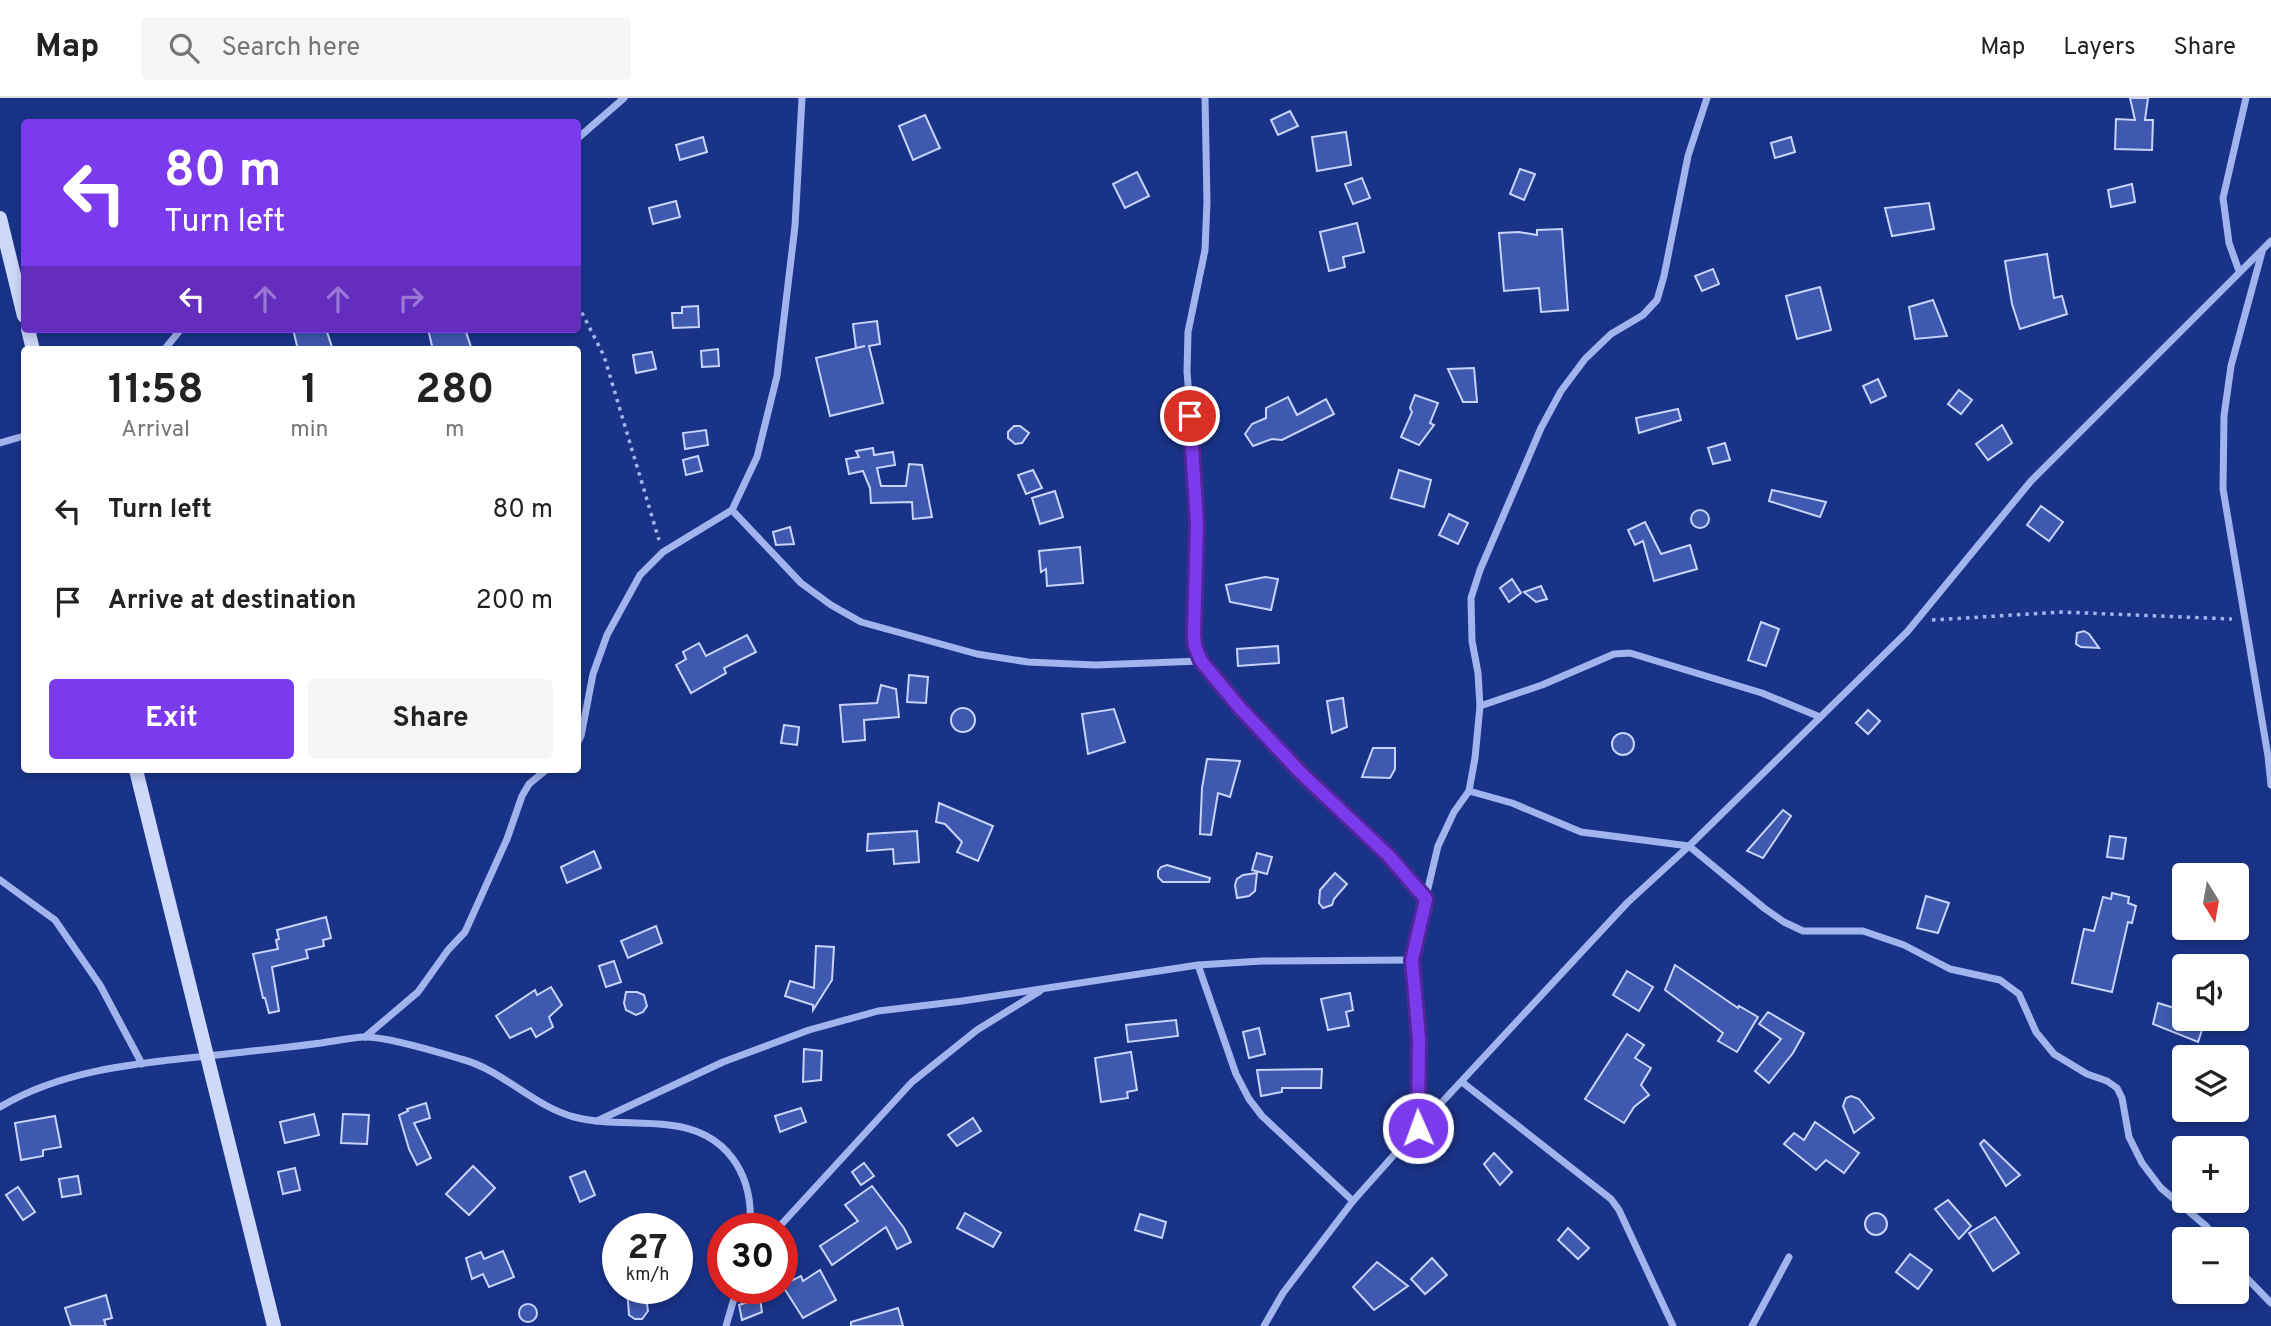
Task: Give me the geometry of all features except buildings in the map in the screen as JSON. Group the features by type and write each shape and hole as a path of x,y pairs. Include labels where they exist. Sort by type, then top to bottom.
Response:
{"street":[{"path":"581,135 624,98"},
{"path":"581,736 593,674 607,635 640,575 663,552 732,510 757,457 777,376 794,226 802,98"},
{"path":"1205,98 1205,250 1188,332 1187,372 1196,491 1195,646 1201,661 1240,708 1301,773 1388,855 1426,899"},
{"path":"1418,1128 1419,1039 1412,960 1438,846 1454,812 1469,791 1475,758 1480,706 1471,598 1480,570 1541,428 1560,391 1602,342 1643,315 1657,300 1688,156 1707,98"},
{"path":"2239,271 2229,243 2223,198 2246,98"},
{"path":"0,218 21,304"},
{"path":"1264,1326 1283,1293 1353,1201 1418,1128 1627,903 1864,677 1916,621 2031,481 2271,240"},
{"path":"2263,249 2231,366 2224,416 2223,489 2271,785"},
{"path":"0,443 21,437"},
{"path":"732,510 801,583 861,622 966,651 1028,662 1095,665 1201,661"},
{"path":"1480,706 1542,685 1614,654 1630,653 1762,693 1820,717"},
{"path":"137,773 274,1326"},
{"path":"365,1037 418,992 448,950 465,932 507,839 522,796 529,784 542,773"},
{"path":"1469,791 1512,803 1581,832 1689,846 1784,922 1803,931 1863,931 1884,937 1950,968 2000,980 2018,993 2036,1032 2054,1054 2117,1088 2122,1098 2130,1137 2142,1163 2161,1188 2207,1227"},
{"path":"0,880 55,920 100,985 142,1064"},
{"path":"594,1122 723,1062 809,1030 878,1011 1198,965 1262,961 1412,960"},
{"path":"1198,965 1236,1074 1249,1099 1262,1116 1353,1201"},
{"path":"792,1213 912,1082 977,1030 1043,989"},
{"path":"0,1107 50,1084 98,1071 365,1037 464,1059 492,1070 547,1105 570,1116 594,1122 671,1125 722,1144 738,1164 747,1188 749,1213"},
{"path":"1462,1082 1611,1199 1619,1210 1673,1326"},
{"path":"1752,1326 1789,1257"},
{"path":"2249,1280 2271,1303"},
{"path":"726,1326 732,1304"}],"path":[{"path":"581,311 604,356 663,552"},
{"path":"1916,621 2062,612 2245,620"}],"route":[{"path":"1190,416 1197,523 1194,634 1201,661 1240,708 1301,773 1388,855 1426,899 1412,960 1419,1039 1418,1128"}]}
